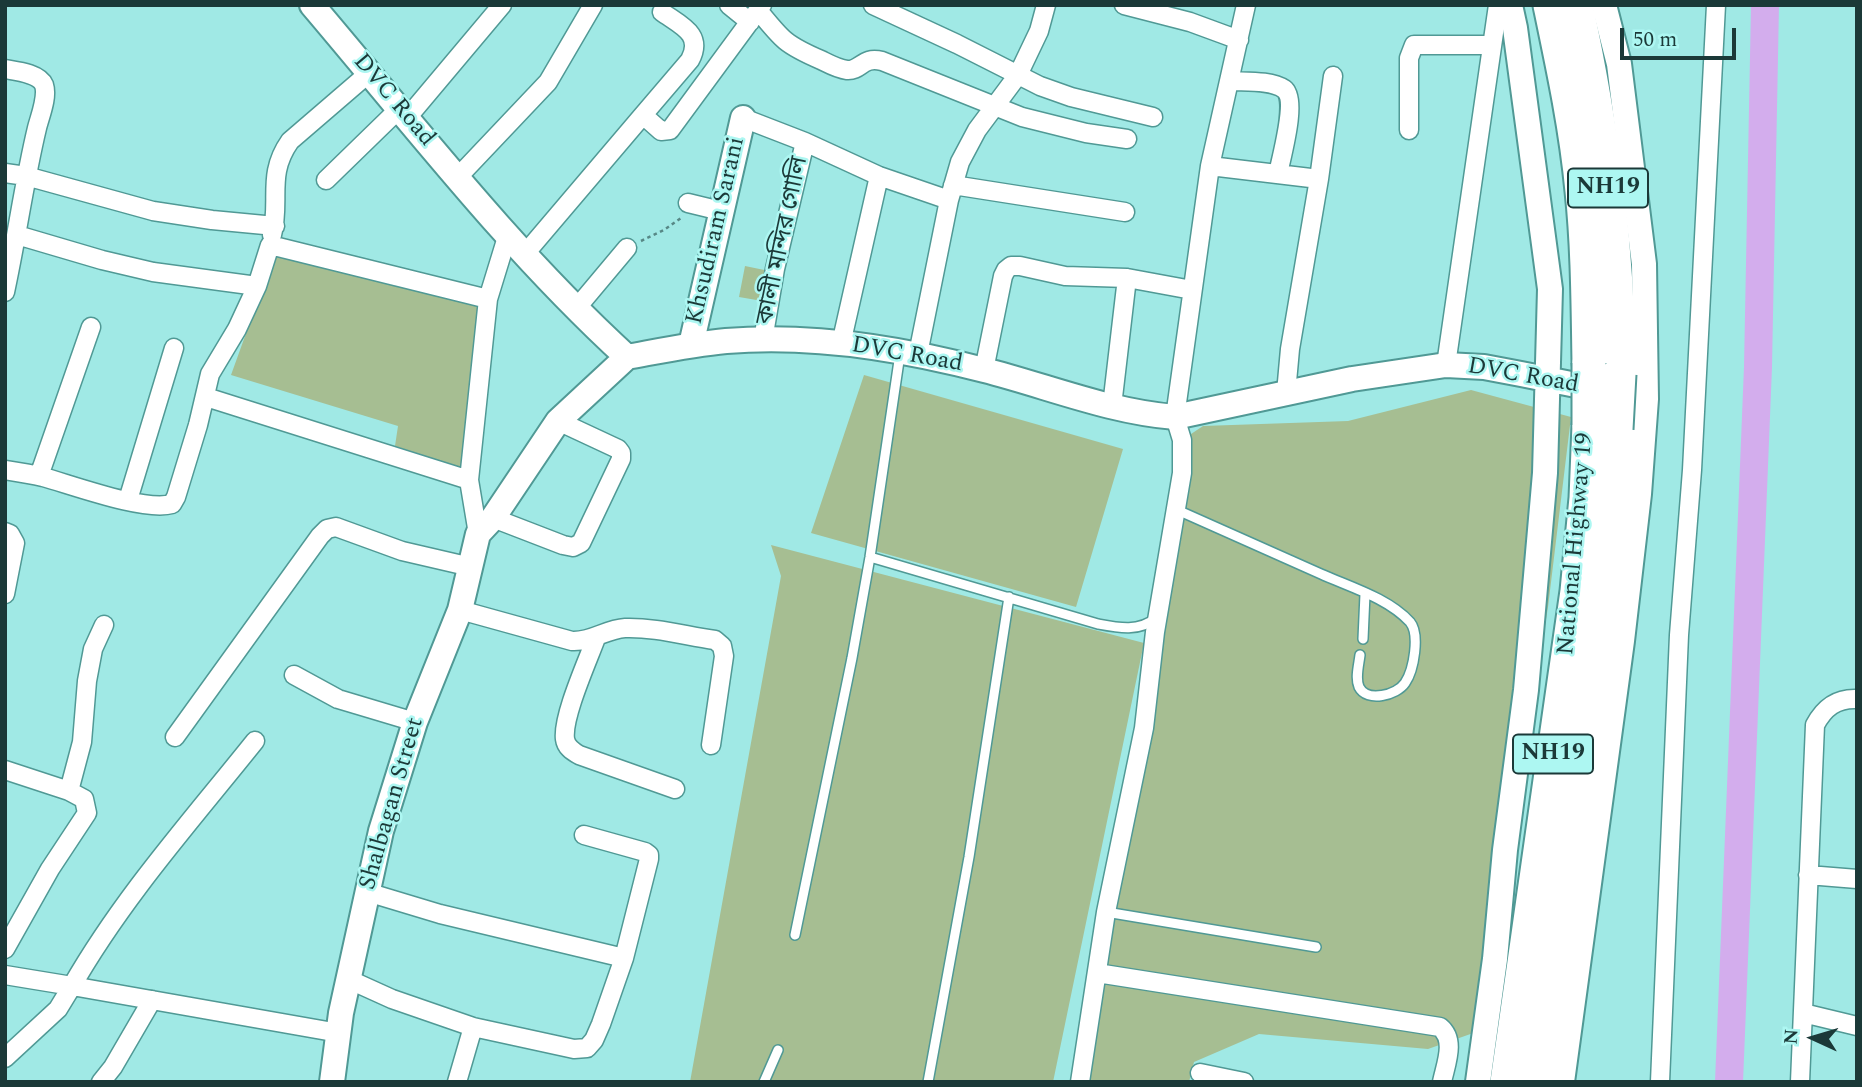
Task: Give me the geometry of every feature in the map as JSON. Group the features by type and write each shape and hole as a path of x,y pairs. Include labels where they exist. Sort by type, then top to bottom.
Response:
{"highway":[{"name":"NH19","path":"1535,1082 1609,548 1602,427 1604,369 1566,78 1550,5"},
{"name":"NH19","path":"1576,5 1595,94 1604,154 1619,311 1604,369"},
{"name":"National Highway 19","path":"1507,1082 1577,590 1586,498 1602,427"}],"main road":[{"name":"DVC Road","path":"312,5 507,237 575,310 627,357 728,341 792,340 841,344 909,353 984,370 1112,406 1150,415 1175,417 1352,379 1446,365 1484,367 1646,399"},
{"path":"1478,1082 1526,690 1545,473 1548,380 1550,289 1510,5"},
{"path":"1562,1082 1622,641 1639,494 1646,399 1644,264 1619,64 1604,5"},
{"name":"Khsudiram Sarani","path":"691,345 743,118"},
{"path":"486,526 558,421 627,357"},
{"name":"Shalbagan Street","path":"332,1082 338,1033 381,831 415,722 460,610 471,567 486,526"}],"street":[{"path":"326,180 403,113 502,5"},
{"path":"457,178 548,82 593,5"},
{"path":"729,5 756,12 793,48 833,65 849,70 856,69 865,61 882,61 994,107 1054,126 1127,139"},
{"path":"873,5 1041,86 1071,97 1153,117"},
{"path":"909,353 960,162 976,130 1018,75 1039,32 1046,5"},
{"path":"1124,5 1190,22 1239,40"},
{"path":"1080,1082 1106,912 1144,728 1157,617 1182,473 1182,440 1175,417 1210,166 1246,5"},
{"path":"1446,365 1498,5"},
{"path":"1660,1082 1679,635 1692,470 1716,5"},
{"path":"524,255 695,51 695,41 690,33 662,12"},
{"path":"643,115 661,131 670,130 756,12"},
{"path":"1409,130 1409,58 1414,45 1492,45"},
{"path":"5,69 37,77 44,85 44,99 26,176 5,292"},
{"path":"5,470 39,476 128,500 164,506 172,504 206,397 210,374 237,329 257,286 270,245 275,226 275,173 280,155 290,141 369,73"},
{"path":"1286,393 1290,349 1319,179 1333,76"},
{"path":"1230,80 1286,90 1290,98 1290,111 1278,174"},
{"path":"743,118 805,142 879,176 951,192 1125,212"},
{"name":"কালী মন্দির গোলি","path":"763,340 774,272 805,142"},
{"path":"1210,166 1319,179"},
{"path":"5,173 26,176 153,211 275,226"},
{"path":"841,344 879,176"},
{"path":"688,203 721,211"},
{"path":"17,235 153,272 257,286"},
{"path":"507,237 488,299 469,480 486,526 573,547 581,542 621,459 621,453 618,449 558,421"},
{"path":"270,245 488,299"},
{"path":"575,310 627,248"},
{"path":"984,370 1003,276 1011,266 1065,276 1127,278 1192,290"},
{"path":"1112,406 1127,278"},
{"path":"39,476 90,327"},
{"path":"128,500 174,348"},
{"path":"206,397 469,480"},
{"path":"175,737 327,529 336,527 402,551 471,567"},
{"path":"5,532 10,534 15,543 5,594"},
{"path":"460,610 572,641 585,642 609,630 647,629 715,640 722,646 724,656 710,745"},
{"path":"69,790 82,742 87,681 93,649 104,625"},
{"path":"596,638 576,692 565,729 565,741 570,749 579,755 675,789"},
{"path":"294,676 338,699 415,722"},
{"path":"1800,1082 1815,725 1822,712 1833,703 1857,699"},
{"path":"5,1058 58,1009 98,942 136,888 255,741"},
{"path":"5,770 69,790 83,799 87,806 84,820 50,869 5,949"},
{"path":"350,980 392,999 473,1027 574,1049 586,1048 594,1041 624,958 649,855 584,835"},
{"path":"1808,875 1857,879"},
{"path":"367,892 440,914 624,958"},
{"path":"1097,973 1440,1027 1448,1034 1450,1042 1442,1082"},
{"path":"5,975 338,1033"},
{"path":"101,1082 113,1067 152,1000"},
{"path":"1803,1013 1857,1026"},
{"path":"457,1082 473,1027"},
{"path":"1200,1073 1244,1082"}],"lane":[{"path":"795,935 834,753 909,353"},
{"path":"1175,509 1366,594 1400,612 1414,627 1416,643 1406,682 1398,691 1373,695 1359,688 1357,679 1360,655"},
{"path":"870,557 1098,624 1136,628 1149,624 1157,617"},
{"path":"1363,639 1366,594"},
{"path":"928,1082 967,869 1009,597"},
{"path":"1106,912 1316,947"},
{"path":"764,1082 778,1051"}],"path":[{"path":"627,248 664,230 683,217 688,203"}],"green space":[{"path":"275,253 481,306 462,468 395,446 398,426 231,375"},
{"path":"745,266 774,272 768,302 739,297"},
{"path":"864,375 1123,449 1076,607 811,533"},
{"path":"1471,390 1571,417 1548,607 1479,1031 1428,1049 1259,1034 1194,1062 1189,1082 1080,1082 1182,440 1203,426 1348,421"},
{"path":"771,545 1144,643 1053,1082 690,1082 781,576"}],"waterway":[{"path":"1729,1082 1758,367 1765,5"}]}
